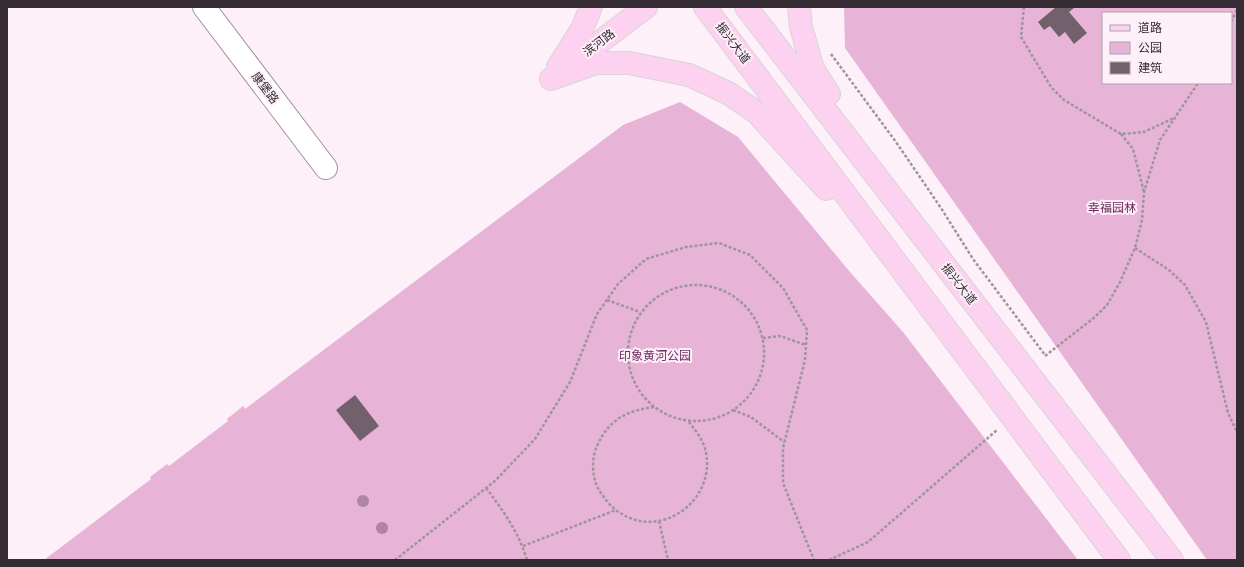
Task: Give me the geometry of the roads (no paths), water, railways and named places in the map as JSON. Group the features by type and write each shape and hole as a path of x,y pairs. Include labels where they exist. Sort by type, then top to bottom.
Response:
{"main road":[{"path":"551,79 582,29 591,7"},
{"name":"滨河路","path":"551,79 646,7"},
{"name":"振兴大道","path":"705,7 1119,560"},
{"name":"振兴大道","path":"746,7 1172,560"},
{"path":"799,7 801,27 813,69 920,234"},
{"path":"551,79 596,63 629,63 689,75 728,93 756,112 912,283"}],"street":[{"name":"康堡路","path":"204,7 326,168"}],"park label":[{"name":"幸福园林","path":"1112,208"},
{"name":"印象黄河公园","path":"655,356"}]}
